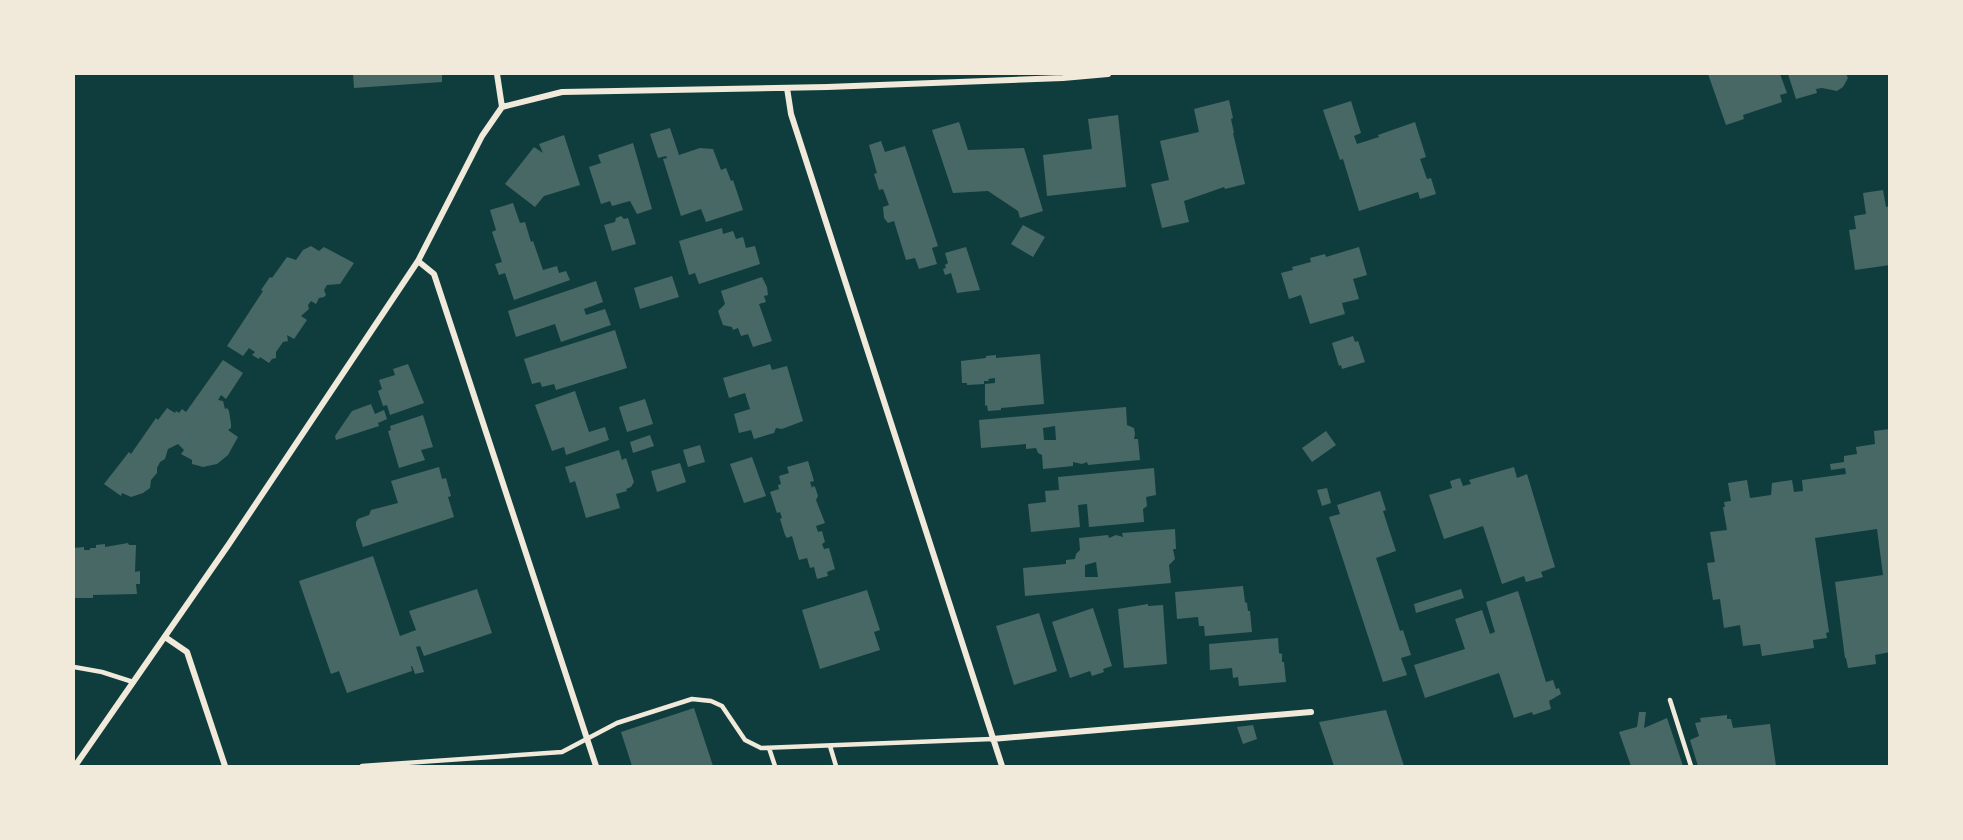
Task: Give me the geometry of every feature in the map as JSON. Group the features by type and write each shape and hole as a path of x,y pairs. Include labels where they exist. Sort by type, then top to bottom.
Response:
{"street":[{"path":"497,74 502,107"},
{"path":"75,766 165,637 418,261 482,136 502,107 562,92 787,88 1063,78 1108,74"},
{"path":"787,88 794,125 1002,766"},
{"path":"418,261 434,274 596,766"},
{"path":"165,637 187,652 225,766"},
{"path":"992,739 1311,712"}],"lane":[{"path":"74,667 102,672 133,682"},
{"path":"362,766 562,752 617,723 692,699 711,701 722,706 745,740 761,748 992,739"},
{"path":"1670,700 1691,766"},
{"path":"830,746 837,766"},
{"path":"769,748 775,766"}],"building":[{"path":"353,74 442,74 442,82 354,88"},
{"path":"1708,74 1780,74 1787,93 1780,95 1782,102 1743,115 1744,119 1726,125"},
{"path":"1788,74 1846,74 1848,78 1843,87 1837,91 1816,89 1817,93 1796,99"},
{"path":"1229,100 1233,118 1231,119 1233,133 1245,184 1225,189 1224,187 1184,201 1189,222 1162,228 1151,184 1169,180 1160,141 1199,132 1194,109"},
{"path":"1351,101 1361,133 1354,136 1357,144 1415,122 1426,157 1420,159 1427,179 1431,178 1436,194 1420,199 1418,192 1359,211 1343,159 1340,160 1323,110"},
{"path":"1118,115 1126,187 1047,196 1043,155 1092,149 1088,119"},
{"path":"959,122 968,150 1024,148 1043,211 1020,218 1018,211 988,191 953,193 932,130"},
{"path":"670,128 679,155 700,148 713,149 721,170 726,168 731,181 733,180 743,210 706,222 701,209 681,216 663,159 667,158 666,156 658,158 650,134"},
{"path":"564,135 580,185 544,196 535,207 505,184 534,147 543,153 539,144"},
{"path":"881,141 885,152 905,146 938,246 932,248 937,264 919,269 915,258 906,260 894,221 888,223 884,218 883,207 889,205 883,189 879,190 869,145"},
{"path":"633,143 652,209 637,214 630,201 612,206 610,201 601,204 589,167 601,163 598,155"},
{"path":"1883,190 1886,207 1890,206 1890,265 1855,270 1849,230 1856,229 1854,216 1866,214 1863,193"},
{"path":"513,203 520,223 525,222 543,270 557,266 559,273 566,271 570,280 514,300 505,273 499,275 495,264 502,262 492,232 496,230 490,210"},
{"path":"621,216 624,219 628,218 636,244 612,251 604,225 615,222 616,218"},
{"path":"1023,225 1045,237 1033,257 1011,244"},
{"path":"722,228 723,234 733,231 736,239 743,237 746,248 755,246 760,264 699,284 695,273 689,275 679,241"},
{"path":"311,246 319,251 324,247 354,263 340,284 327,285 324,297 319,298 316,304 311,301 308,305 309,309 301,316 307,320 294,339 287,335 288,341 283,342 276,352 276,358 269,363 252,355 255,352 249,348 243,356 227,346 270,277 272,278 287,257 296,260 303,250"},
{"path":"966,247 980,290 957,293 951,273 945,275 943,269 948,263 945,253"},
{"path":"1359,247 1367,275 1353,279 1359,299 1342,303 1345,314 1310,324 1301,295 1289,299 1281,273 1293,270 1292,267 1311,262 1310,258 1325,254 1326,257"},
{"path":"672,276 679,297 640,309 634,288"},
{"path":"762,277 768,295 764,296 766,302 759,304 772,341 753,347 748,334 741,336 738,328 733,330 732,327 723,325 718,311 725,304 721,291"},
{"path":"596,281 603,302 584,309 586,315 605,309 611,325 561,342 555,324 516,337 508,311"},
{"path":"615,330 627,368 556,390 554,384 542,387 540,382 532,384 524,359"},
{"path":"1353,336 1355,342 1358,341 1365,362 1342,369 1332,343"},
{"path":"1040,354 1044,404 988,411 987,405 985,406 985,384 995,383 995,378 984,381 984,384 962,383 961,361 996,355 996,358"},
{"path":"223,360 243,373 226,399 221,395 218,400 223,401 225,409 229,411 231,428 228,430 238,437 228,455 217,464 203,467 192,464 192,460 181,454 184,450 178,444 168,449 165,459 160,462 157,473 151,480 150,488 143,493 131,497 122,493 121,496 104,484 129,452 131,454 156,418 158,420 167,408 175,413 176,411 179,413 182,409 186,412"},
{"path":"408,364 424,403 390,415 387,405 383,406 378,391 382,389 379,380 395,375 393,369"},
{"path":"770,364 772,370 787,366 803,421 782,429 776,428 774,433 754,439 751,430 739,433 734,414 750,409 745,393 729,398 723,378"},
{"path":"575,391 589,432 605,427 609,440 566,455 564,447 552,451 535,405"},
{"path":"645,399 653,424 627,432 619,407"},
{"path":"371,404 375,414 384,410 387,419 378,423 379,426 336,440 335,436 352,411"},
{"path":"1126,407 1127,425 1134,428 1134,439 1138,439 1140,460 1088,465 1087,462 1082,464 1073,462 1073,466 1043,469 1042,455 1036,448 1026,449 1026,444 981,448 979,420","holes":["1055,426 1056,440 1044,440 1043,428"]},
{"path":"423,415 433,447 421,450 425,460 399,468 388,431 391,430 390,426"},
{"path":"1890,429 1890,652 1875,655 1876,664 1848,668 1835,582 1883,575 1877,529 1815,538 1829,632 1826,633 1827,638 1813,640 1814,648 1762,656 1760,644 1743,646 1740,625 1724,628 1720,599 1713,600 1707,563 1715,562 1710,532 1727,530 1723,507 1725,507 1724,502 1731,501 1728,483 1747,480 1750,498 1771,495 1772,483 1792,480 1794,492 1803,491 1802,480 1846,474 1845,468 1831,470 1830,464 1844,462 1844,456 1857,454 1856,447 1875,444 1874,431"},
{"path":"1326,431 1336,445 1312,462 1302,448"},
{"path":"650,435 654,446 633,453 630,442"},
{"path":"700,445 705,462 688,467 683,450"},
{"path":"619,450 622,460 626,458 634,482 626,489 627,491 616,494 620,508 586,518 575,481 570,483 565,467"},
{"path":"752,457 766,496 744,503 730,464"},
{"path":"808,461 814,481 810,482 812,488 815,487 818,496 816,500 825,523 816,526 818,532 822,531 825,542 822,544 824,549 829,548 835,569 827,572 828,576 817,579 814,567 810,568 807,558 799,560 792,536 787,538 785,535 780,512 777,513 770,492 779,489 778,485 781,484 779,476 789,473 787,467"},
{"path":"680,463 686,482 657,492 651,471"},
{"path":"439,467 442,479 446,478 451,496 448,497 454,517 363,547 356,522 369,515 371,510 398,503 391,481"},
{"path":"1514,467 1517,478 1527,474 1555,567 1541,572 1543,577 1526,582 1524,576 1502,584 1483,526 1444,539 1429,495 1452,488 1450,481 1460,478 1463,486 1471,484 1469,480"},
{"path":"1154,468 1156,495 1146,497 1147,506 1143,509 1144,522 1089,527 1087,504 1078,505 1080,527 1031,532 1028,504 1046,502 1045,491 1059,490 1058,477"},
{"path":"1327,488 1331,503 1322,506 1317,490"},
{"path":"1380,491 1386,510 1383,511 1396,551 1376,558 1400,631 1403,630 1411,655 1401,658 1407,675 1383,682 1329,517 1340,514 1337,505"},
{"path":"1175,529 1176,549 1173,549 1175,559 1169,565 1171,583 1025,596 1023,568 1066,564 1066,560 1075,559 1080,550 1079,538 1108,535 1109,538 1116,535 1123,537 1122,533","holes":["1096,562 1098,577 1085,577 1085,565"]},
{"path":"128,543 136,545 135,572 140,571 140,584 136,584 137,594 74,598 74,548 84,547 84,550 90,550 90,548 96,548 96,545 105,544 105,547"},
{"path":"373,556 400,636 416,630 409,611 477,589 492,633 424,656 420,646 416,647 424,672 415,674 411,666 412,671 347,693 339,671 331,674 299,581"},
{"path":"1243,586 1245,602 1250,611 1252,632 1205,636 1204,626 1199,626 1198,617 1177,619 1175,592"},
{"path":"1461,589 1464,598 1416,613 1414,604"},
{"path":"867,590 880,630 874,632 880,650 820,669 802,610"},
{"path":"1518,591 1546,682 1553,680 1556,689 1559,688 1561,694 1549,701 1551,709 1514,718 1499,673 1425,698 1414,665 1465,649 1455,619 1482,610 1490,634 1495,632 1486,602"},
{"path":"1148,604 1148,606 1163,605 1167,664 1124,668 1118,609"},
{"path":"1093,608 1112,666 1092,676 1090,671 1070,678 1052,622"},
{"path":"1039,613 1057,671 1014,685 996,626"},
{"path":"1278,638 1286,682 1239,686 1238,677 1233,678 1232,668 1210,670 1209,644"},
{"path":"694,708 713,766 632,766 621,732"},
{"path":"1386,710 1404,766 1334,766 1319,722"},
{"path":"1639,712 1646,712 1644,728 1667,718 1683,766 1631,766 1619,732 1637,727"},
{"path":"1727,715 1727,719 1731,719 1733,728 1770,724 1776,766 1698,766 1690,740 1699,736 1695,723 1701,722 1700,718"},
{"path":"1253,725 1257,739 1243,744 1237,727"}]}
